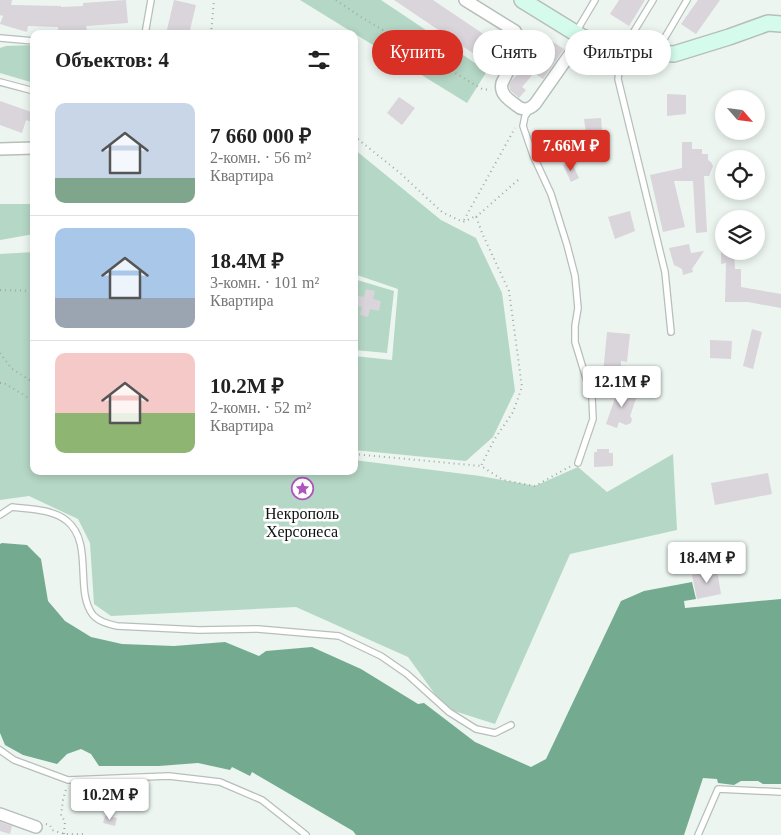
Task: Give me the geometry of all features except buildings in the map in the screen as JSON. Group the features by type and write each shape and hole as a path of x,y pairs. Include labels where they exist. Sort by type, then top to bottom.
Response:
{"main road":[{"path":"522,0 571,30"},
{"path":"671,54 729,37 768,23 781,24"}],"street":[{"path":"465,0 515,31 520,40 519,49 500,86 501,91 520,108 526,109 532,106 565,56"},
{"path":"0,148 30,148"},
{"path":"0,814 36,827"}],"lane":[{"path":"146,30 151,0"},
{"path":"581,30 596,0"},
{"path":"635,30 653,0"},
{"path":"669,30 687,0"},
{"path":"0,38 30,41"},
{"path":"619,75 665,272 671,332"},
{"path":"0,82 30,90"},
{"path":"532,106 523,126 533,155 551,194 575,276 578,308 575,342 592,398 593,419 578,463"},
{"path":"0,515 12,507 52,513 68,521 76,532 82,546 86,603 94,616 106,623 117,626 199,630 258,629 338,636 381,656 407,674 449,712 476,729 495,733 511,725"},
{"path":"0,750 14,760 68,780 169,776 220,782 262,800 306,835"},
{"path":"698,835 718,789 781,792"}],"path":[{"path":"211,30 214,0"},
{"path":"336,0 361,17 482,89 501,91"},
{"path":"358,139 400,173 442,212 463,222"},
{"path":"463,222 504,148"},
{"path":"463,222 476,217 518,180"},
{"path":"476,217 509,290 522,387 513,412 494,440 482,466"},
{"path":"0,290 30,291"},
{"path":"0,353 12,368 30,380"},
{"path":"0,383 4,383 30,399"},
{"path":"358,454 482,466 503,480 535,486 578,463"},
{"path":"64,834 65,820 61,816 68,780"},
{"path":"36,827 41,822 50,825 52,830 64,834 83,835"}],"shaded area":[{"path":"300,0 381,0 426,30 372,30 372,44 358,36 358,30 349,30"},
{"path":"30,45 30,82 0,73 0,48"},
{"path":"463,55 473,62 473,75 484,75 467,103 422,75 463,75"},
{"path":"358,152 441,220 476,238 502,293 515,391 493,437 466,461 358,450 358,356 392,360 398,289 358,275"},
{"path":"0,204 30,204 30,235 0,240"},
{"name":"Некрополь Херсонеса","path":"30,252 30,475 358,475 358,461 480,476 535,486 578,467 607,492 673,454 677,530 570,554 495,724 445,708 408,657 296,607 111,616 94,604 90,543 78,519 29,496 0,500 0,254"},
{"path":"358,280 394,291 387,353 358,350"},
{"path":"0,544 27,545 41,559 48,601 65,621 91,637 122,644 174,646 225,642 259,656 266,651 312,647 361,669 418,704 424,703 475,742 531,767 546,759 621,601 644,591 692,582 696,599 684,601 685,608 781,599 781,784 741,781 734,785 718,783 717,779 703,778 684,835 356,835 353,831 252,772 250,776 232,767 230,770 198,763 159,766 99,766 91,754 81,749 67,754 57,764 23,755 5,745 0,733"}],"place":[{"name":"Некрополь Херсонеса","path":"302,489"}]}
